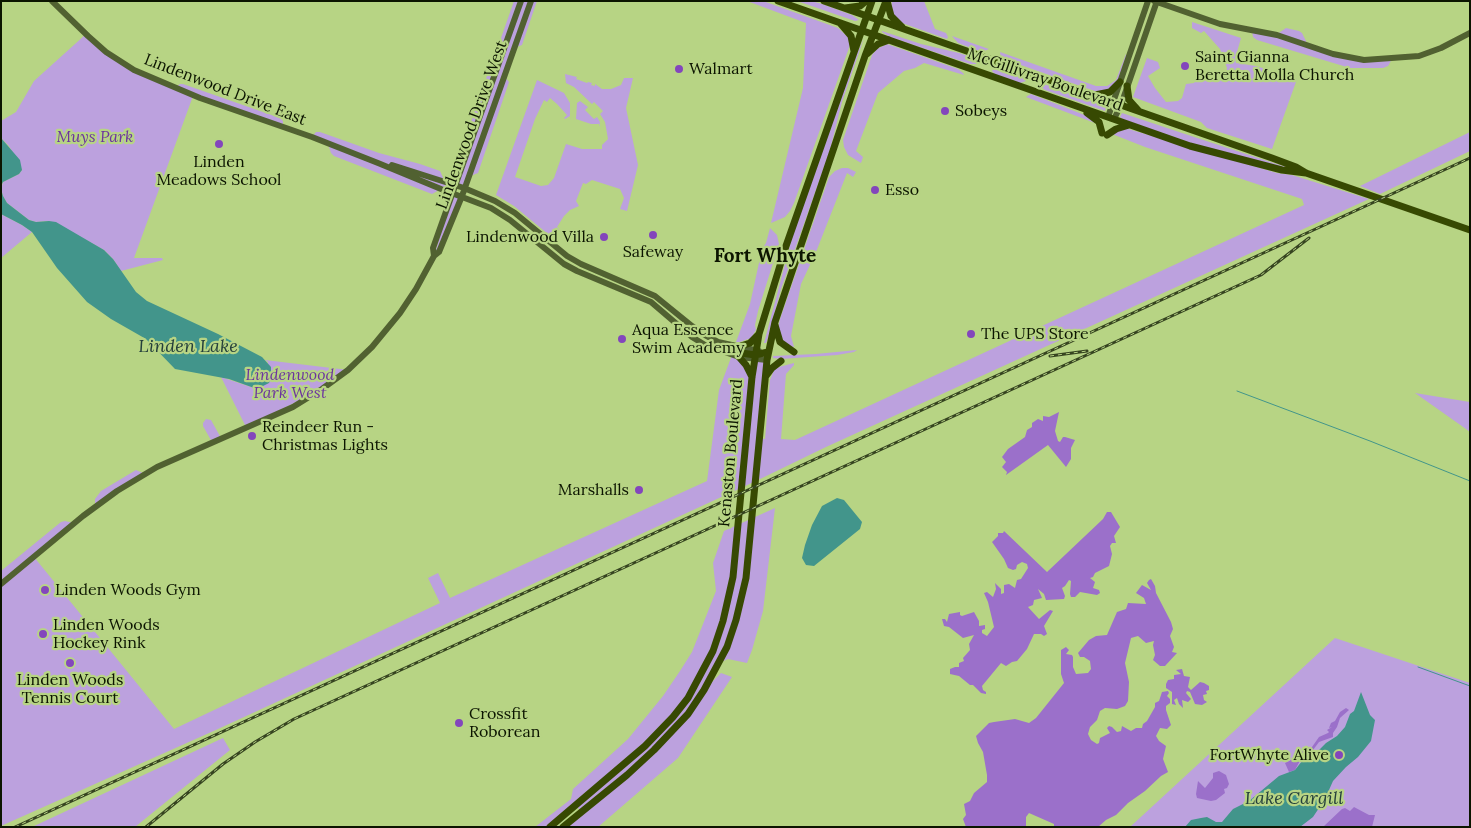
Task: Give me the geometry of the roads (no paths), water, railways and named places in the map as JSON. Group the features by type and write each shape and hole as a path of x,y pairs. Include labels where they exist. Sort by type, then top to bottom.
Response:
{"main road":[{"name":"McGillivray Boulevard","path":"778,1 1190,146 1282,170 1306,173"},
{"name":"McGillivray Boulevard","path":"824,1 1470,230"},
{"path":"844,8 860,6 866,1"},
{"name":"Kenaston Boulevard","path":"550,827 645,746 673,717 688,698 713,651 723,621 733,577 752,377 758,334 786,246 872,1"},
{"path":"886,1 893,19 907,30"},
{"name":"Kenaston Boulevard","path":"563,827 627,775 688,714 704,690 727,647 736,620 746,578 767,360 775,322 865,56 886,1"},
{"path":"838,21 847,29 851,36 854,51"},
{"path":"865,56 878,44 890,40"},
{"path":"1089,94 1103,95 1123,84 1130,100 1140,112"},
{"path":"1079,107 1096,119 1105,134 1129,125"},
{"path":"775,322 780,342 794,352"},
{"path":"738,347 750,343 758,334"},
{"path":"715,349 755,355 768,352"},
{"path":"739,357 746,365 752,377"},
{"path":"766,376 781,361"}],"street":[{"name":"Lindenwood Drive East","path":"52,1 106,52 134,70 200,98 378,163 491,208 510,220 551,255 570,268 651,302 692,337 715,349 739,357 755,355"},
{"name":"Lindenwood Drive West","path":"434,256 434,248 522,1"},
{"name":"Lindenwood Drive West","path":"1,584 83,516 124,486 157,467 293,406 322,389 348,370 372,347 400,314 434,256 439,252 462,196 531,1"},
{"path":"1111,118 1148,1"},
{"path":"1123,84 1156,2 1220,24 1276,35 1333,54 1364,60 1419,56 1441,48 1470,33"},
{"name":"Lindenwood Drive East","path":"378,163 464,188 495,201 515,213 568,256 581,264 655,296 692,326 718,342 738,347 767,360"}],"water":[{"path":"1,138 20,160 22,170 19,174 3,182 1,186"},
{"name":"Linden Lake","path":"1,189 7,203 29,220 56,222 104,250 113,259 136,292 147,301 262,357 271,367 269,383 257,389 229,379 175,369 146,339 111,319 87,302 57,268 32,232 1,214"},
{"path":"837,498 844,500 862,522 860,529 814,566 806,565 802,558 812,525 822,506"},
{"name":"Lake Cargill","path":"1361,692 1370,715 1375,720 1371,741 1358,757 1333,781 1325,799 1313,817 1300,827 1185,827 1191,820 1207,817 1216,822 1222,822 1233,809 1249,801 1279,776 1295,770 1302,761 1317,752 1345,727 1350,714 1354,711"}],"waterway":[{"path":"1237,391 1470,481"},
{"path":"1418,667 1470,686"}],"railway":[{"path":"15,827 1470,158"},
{"path":"146,827 223,764 294,719 1261,275 1309,238"},
{"path":"1050,356 1087,351"}],"place":[{"name":"Saint Gianna Beretta Molla Church","path":"1185,66"},
{"name":"Walmart","path":"679,69"},
{"name":"Sobeys","path":"945,111"},
{"name":"Linden Meadows School","path":"219,144"},
{"name":"Esso","path":"875,190"},
{"name":"Safeway","path":"653,235"},
{"name":"Lindenwood Villa","path":"604,237"},
{"name":"The UPS Store","path":"971,334"},
{"name":"Aqua Essence Swim Academy","path":"622,339"},
{"name":"Reindeer Run - Christmas Lights","path":"252,436"},
{"name":"Marshalls","path":"639,490"},
{"name":"Linden Woods Gym","path":"45,590"},
{"name":"Linden Woods Hockey Rink","path":"43,634"},
{"name":"Linden Woods Tennis Court","path":"70,663"},
{"name":"Crossfit Roborean","path":"459,723"},
{"name":"FortWhyte Alive","path":"1339,755"}],"district":[{"name":"Fort Whyte","path":"765,257"}],"park label":[{"name":"Muys Park","path":"95,137"},
{"name":"Lindenwood Park West","path":"290,384"}]}
